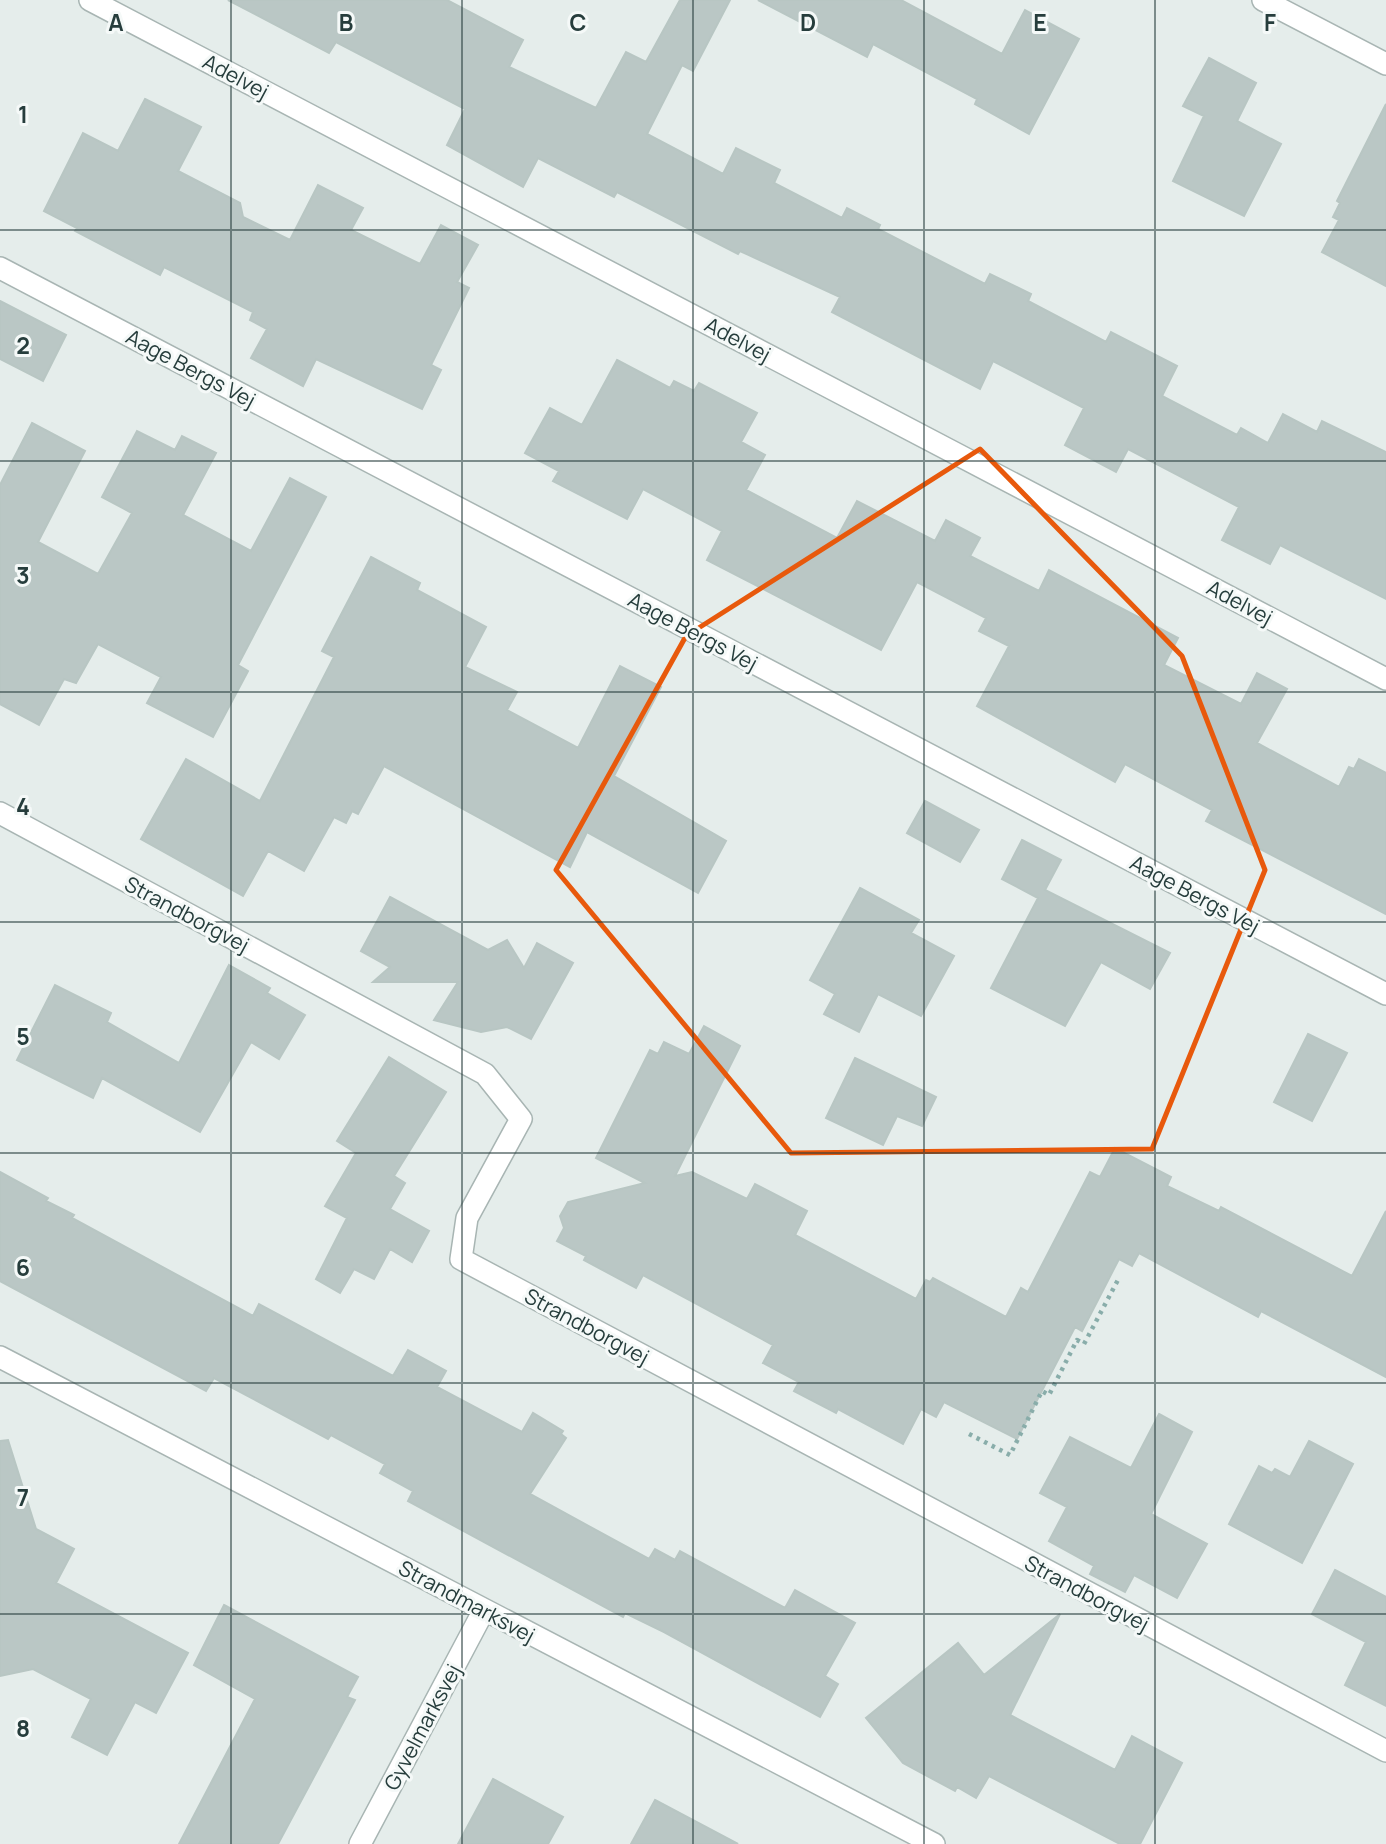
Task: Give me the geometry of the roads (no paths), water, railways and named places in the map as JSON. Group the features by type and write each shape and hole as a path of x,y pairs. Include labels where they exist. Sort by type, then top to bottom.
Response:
{"street":[{"name":"Adelvej","path":"90,0 1386,679"},
{"path":"1263,0 1386,64"},
{"name":"Aage Bergs Vej","path":"0,268 1386,994"},
{"name":"Strandborgvej","path":"0,813 485,1074 521,1119 467,1218 461,1259 1386,1751"},
{"name":"Strandmarksvej","path":"0,1357 934,1844"},
{"name":"Gyvelmarksvej","path":"360,1844 484,1610"}]}
